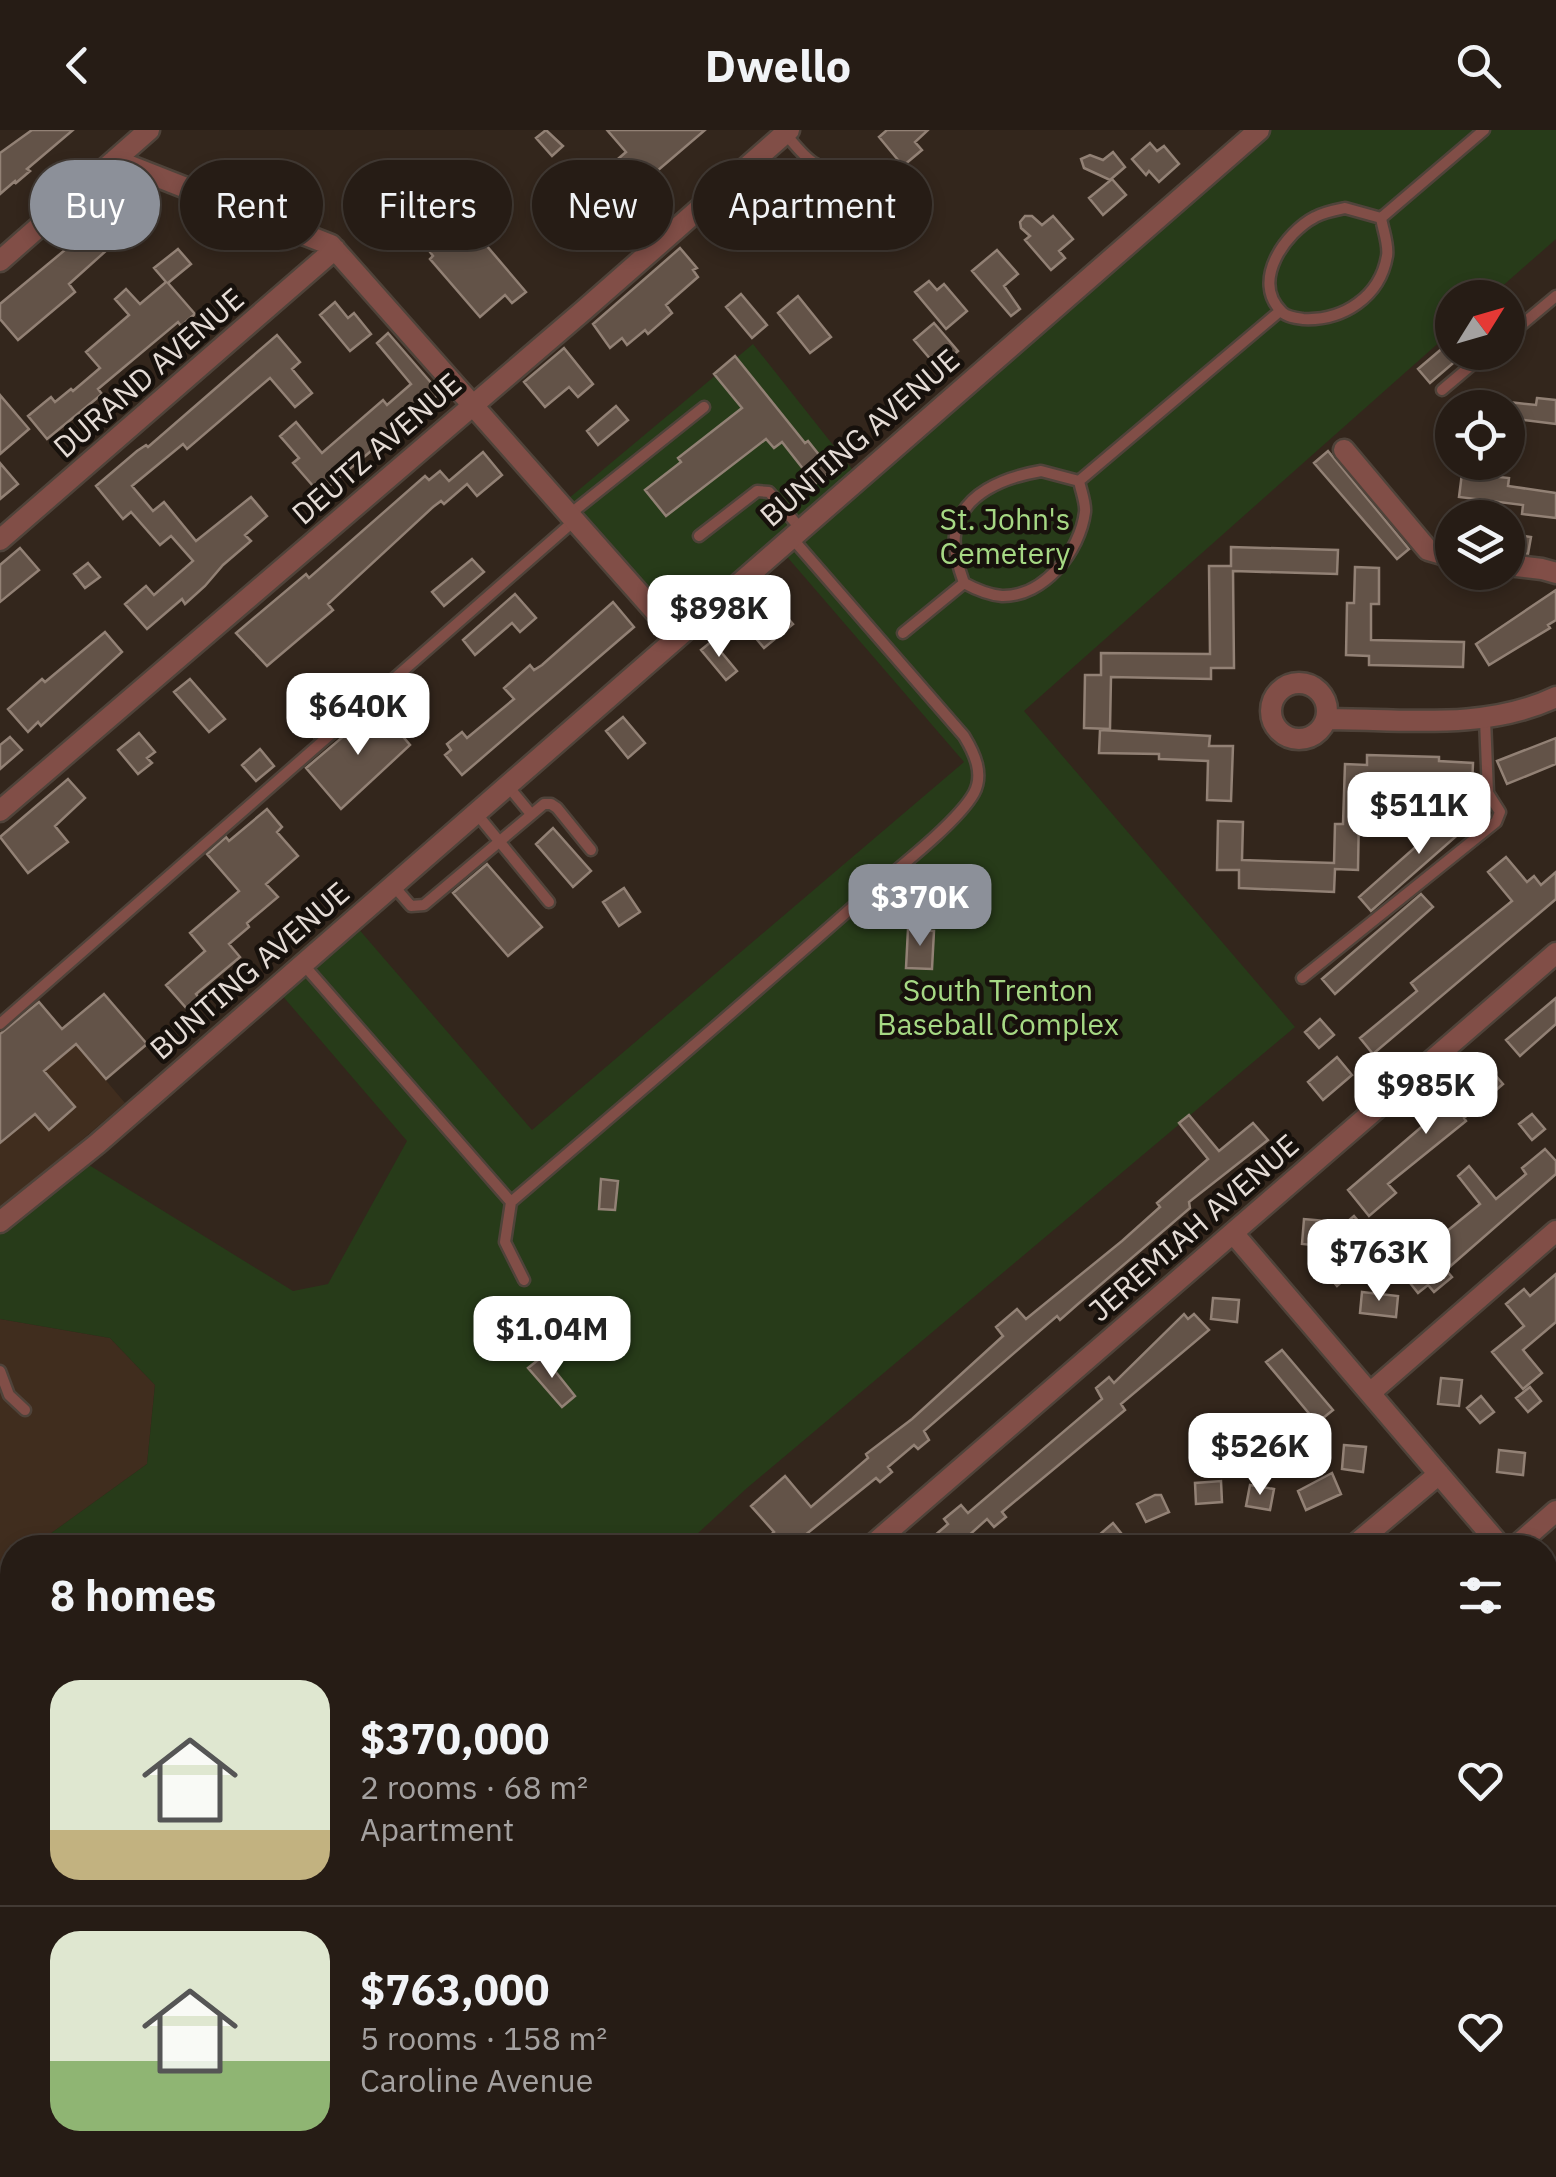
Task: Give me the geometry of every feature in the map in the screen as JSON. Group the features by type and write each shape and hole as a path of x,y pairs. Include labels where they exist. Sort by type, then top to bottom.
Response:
{"street":[{"path":"116,160 149,130"},
{"name":"BUNTING AVENUE","path":"0,1222 96,1144 1259,130"},
{"name":"DEUTZ AVENUE","path":"0,811 787,132"},
{"path":"160,178 335,249 667,625 679,632"},
{"path":"0,261 30,235"},
{"name":"DURAND AVENUE","path":"0,540 335,249"},
{"path":"1344,450 1428,550 1435,552"},
{"path":"1525,567 1556,574"},
{"path":"1326,719 1485,719 1531,709 1556,697"},
{"name":"JEREMIAH AVENUE","path":"884,1535 1556,953"},
{"path":"1370,1393 1556,1231"},
{"path":"1233,1232 1491,1535"},
{"path":"1366,1535 1439,1474"},
{"path":"1528,1535 1556,1510"}],"lane":[{"path":"1381,218 1484,130"},
{"path":"787,132 808,160"},
{"path":"1345,208 1381,218 1389,252 1379,282 1350,310 1325,320 1293,318 1280,311 1270,286 1275,255 1295,231 1317,215 1345,208"},
{"path":"1525,322 1556,296"},
{"path":"1078,481 1280,311"},
{"path":"1442,390 1466,370"},
{"path":"0,1024 572,518 704,407"},
{"path":"964,583 955,535 963,513 983,491 1010,476 1041,471 1078,481"},
{"path":"964,583 1002,596 1030,590 1059,568 1078,538 1086,509 1078,481"},
{"path":"524,1280 505,1242 511,1202 875,888 962,810 976,790 978,770 964,736 795,532 769,492 756,491 700,536"},
{"path":"903,632 964,583"},
{"path":"1302,978 1496,822 1500,812 1488,793 1485,719"},
{"path":"506,784 531,814"},
{"path":"392,884 412,906 424,905 544,804 551,804 591,850"},
{"path":"475,812 549,902"},
{"path":"303,963 511,1202"},
{"path":"0,1371 9,1395 25,1410"}],"shaded area":[{"path":"29,989 125,1103 0,1210 0,1014"},
{"path":"0,1319 110,1338 155,1385 147,1464 49,1535 0,1535"}],"green space":[{"path":"1253,130 1556,130 1556,239 1509,280 1435,280 1435,346 1024,711 1295,1027 696,1535 49,1535 147,1464 155,1385 110,1338 0,1319 0,1210 68,1152 293,1291 328,1284 407,1141 268,979 344,912 532,1130 964,762 776,544 666,638 556,509 753,344 856,474"}],"building":[{"path":"32,130 73,130 38,160 30,160 30,171 0,194 0,153"},
{"path":"546,130 563,146 552,156 536,138"},
{"path":"607,130 705,130 670,160 617,160 626,152"},
{"path":"887,130 928,130 915,142 922,150 910,160 898,160 879,137"},
{"path":"1150,143 1157,151 1164,146 1179,164 1159,182 1149,171 1146,175 1132,159"},
{"path":"1113,152 1125,167 1110,180 1084,168 1081,159 1090,155 1103,160"},
{"path":"1112,179 1126,195 1103,215 1089,198"},
{"path":"1025,216 1032,216 1042,225 1053,216 1073,239 1059,251 1065,258 1051,270 1025,240 1030,236 1020,222"},
{"path":"680,248 697,268 693,270 698,277 666,305 672,313 648,334 645,330 627,345 622,338 610,348 593,324"},
{"path":"178,249 191,264 168,283 195,314 181,326 178,322 98,389 102,394 47,439 28,416 51,397 55,402 73,391 100,368 86,352 129,315 115,299 126,289 140,304 166,282 154,268"},
{"path":"65,250 107,250 69,284 75,292 18,340 0,319 0,304"},
{"path":"490,250 526,292 512,303 505,295 480,317 430,259 430,252"},
{"path":"997,250 1018,274 1004,286 1020,309 1011,316 972,271"},
{"path":"929,281 937,290 944,284 967,311 946,329 915,292"},
{"path":"741,294 767,325 752,338 726,307"},
{"path":"798,296 831,337 810,353 778,313"},
{"path":"335,302 348,318 354,313 371,334 350,351 320,315"},
{"path":"934,323 958,351 938,368 914,340"},
{"path":"388,333 440,393 320,494 293,463 299,458 280,436 296,422 322,453 383,400 387,405 411,384 377,343"},
{"path":"277,335 300,362 292,369 312,393 295,407 270,378 187,449 183,444 132,486 153,511 164,502 196,541 251,497 267,516 245,535 251,541 205,586 185,604 182,599 147,629 125,604 146,586 154,595 193,561 171,536 160,545 131,512 123,519 96,486 137,451 148,447"},
{"path":"564,348 593,384 578,397 569,387 545,407 524,382"},
{"path":"1435,354 1435,370 1445,370 1430,383 1418,369"},
{"path":"735,356 832,471 815,484 782,442 774,448 766,439 666,516 645,490 681,462 678,458 742,408 714,374"},
{"path":"0,395 29,429 0,454"},
{"path":"1537,398 1556,400 1556,424 1525,420 1525,404 1536,405"},
{"path":"616,406 628,420 598,445 587,431"},
{"path":"1328,451 1409,549 1397,559 1314,463"},
{"path":"483,452 502,475 477,496 467,484 444,504 441,501 433,507 328,604 333,610 267,666 236,633 306,574 309,578 425,476 429,480 440,471 449,481"},
{"path":"0,463 18,484 0,499"},
{"path":"1461,480 1509,480 1508,486 1556,493 1556,518 1525,514 1525,500 1459,497"},
{"path":"1525,536 1531,537 1525,554"},
{"path":"1231,547 1338,550 1337,574 1233,571 1234,668 1211,668 1211,679 1111,677 1110,729 1084,728 1085,675 1101,675 1101,653 1210,654 1209,566 1231,566"},
{"path":"20,548 39,570 0,602 0,565"},
{"path":"472,559 484,572 444,606 432,592"},
{"path":"88,563 100,577 85,588 74,574"},
{"path":"1355,567 1379,568 1379,604 1371,604 1371,640 1464,642 1463,667 1369,665 1369,656 1346,655 1347,603 1354,603"},
{"path":"1556,590 1556,620 1548,625 1550,628 1489,665 1476,644"},
{"path":"515,594 536,618 520,632 512,623 475,655 463,640"},
{"path":"771,599 793,624 764,648 743,623"},
{"path":"613,602 634,627 462,775 445,755 451,750 447,744 462,732 467,738 514,699 504,688 530,665 534,670 542,665"},
{"path":"105,632 122,652 41,726 38,722 28,732 8,709"},
{"path":"712,641 737,671 726,680 701,650"},
{"path":"190,679 225,719 209,732 174,692"},
{"path":"331,700 342,713 314,737 296,715 309,704 317,712"},
{"path":"378,707 410,745 341,809 306,768"},
{"path":"623,717 645,743 628,758 606,731"},
{"path":"1100,730 1210,736 1209,746 1233,746 1231,801 1207,800 1208,761 1159,759 1159,754 1099,753"},
{"path":"139,733 155,752 147,758 152,763 138,774 118,750"},
{"path":"10,737 22,750 0,769 0,745"},
{"path":"1556,738 1556,764 1507,784 1497,761"},
{"path":"260,749 274,766 256,781 242,765"},
{"path":"1367,755 1439,757 1439,761 1473,763 1472,787 1368,781 1367,814 1359,813 1358,870 1335,869 1334,892 1239,888 1239,870 1217,870 1218,821 1243,822 1242,860 1334,863 1335,824 1343,824 1345,764 1367,765"},
{"path":"68,779 85,798 55,826 68,842 28,873 0,837"},
{"path":"1465,803 1478,817 1371,911 1359,897"},
{"path":"267,809 282,827 277,832 298,856 266,884 278,897 229,944 240,957 196,994 199,998 187,1009 166,985 205,951 190,933 239,891 207,854"},
{"path":"553,828 591,871 573,887 536,844"},
{"path":"1506,857 1527,882 1534,876 1541,885 1556,872 1556,899 1373,1054 1360,1038 1417,991 1411,983 1512,901 1488,872"},
{"path":"487,864 542,927 508,956 453,893"},
{"path":"624,888 640,912 619,926 603,902"},
{"path":"1421,894 1433,907 1335,994 1322,979"},
{"path":"908,929 934,931 932,969 906,968"},
{"path":"104,994 147,1044 106,1079 76,1044 44,1071 75,1107 49,1130 35,1114 0,1143 0,1034 39,1002 62,1029"},
{"path":"1556,998 1556,1024 1520,1056 1506,1040"},
{"path":"1320,1019 1334,1035 1319,1048 1305,1032"},
{"path":"1478,1055 1503,1084 1464,1118 1466,1121 1388,1184 1396,1193 1369,1216 1348,1190 1468,1087 1457,1073"},
{"path":"1337,1057 1352,1075 1323,1100 1308,1082"},
{"path":"1532,1114 1545,1129 1532,1140 1519,1124"},
{"path":"1189,1115 1219,1151 1253,1123 1268,1140 1189,1202 1190,1208 924,1431 929,1440 918,1449 914,1445 888,1467 892,1472 880,1482 876,1478 805,1535 771,1535 774,1532 751,1506 785,1476 811,1507 1003,1336 996,1327 1017,1309 1026,1319 1122,1241 1160,1207 1157,1203 1208,1159 1179,1123"},
{"path":"1545,1149 1556,1161 1556,1174 1446,1270 1452,1277 1434,1292 1428,1285 1418,1293 1406,1278 1415,1270 1409,1264 1428,1248 1418,1237 1432,1226 1441,1236 1480,1204 1458,1176 1469,1166 1496,1199 1526,1174 1522,1168"},
{"path":"601,1179 618,1181 615,1210 599,1209"},
{"path":"1354,1216 1378,1244 1350,1268 1353,1272 1337,1286 1320,1266 1342,1248 1302,1244 1304,1219 1325,1221 1323,1242"},
{"path":"1556,1274 1556,1322 1523,1350 1542,1373 1523,1389 1492,1352 1524,1326 1506,1304 1524,1289 1530,1296"},
{"path":"1362,1292 1398,1296 1396,1317 1360,1313"},
{"path":"1213,1298 1239,1300 1237,1322 1211,1319"},
{"path":"1184,1314 1188,1319 1194,1314 1209,1330 1121,1404 1125,1410 1002,1512 1006,1517 994,1527 987,1519 969,1535 935,1535 948,1524 944,1519 961,1505 968,1513 1102,1399 1096,1388 1109,1377 1114,1383"},
{"path":"1282,1350 1333,1410 1317,1423 1266,1362"},
{"path":"543,1356 575,1396 562,1407 528,1368"},
{"path":"1441,1378 1462,1380 1459,1406 1438,1404"},
{"path":"1530,1387 1541,1401 1528,1412 1516,1398"},
{"path":"1481,1396 1494,1412 1480,1423 1467,1408"},
{"path":"1344,1445 1366,1447 1363,1472 1342,1469"},
{"path":"1499,1450 1525,1453 1523,1475 1497,1472"},
{"path":"1332,1473 1341,1494 1306,1510 1298,1491"},
{"path":"1221,1481 1222,1502 1196,1504 1195,1483"},
{"path":"1250,1485 1274,1489 1270,1510 1246,1506"},
{"path":"1161,1495 1169,1512 1146,1522 1137,1504"},
{"path":"1113,1523 1123,1535 1099,1535"}],"park label":[{"name":"St. John's Cemetery","path":"1005,535"},
{"name":"South Trenton Baseball Complex","path":"998,1006"}]}
